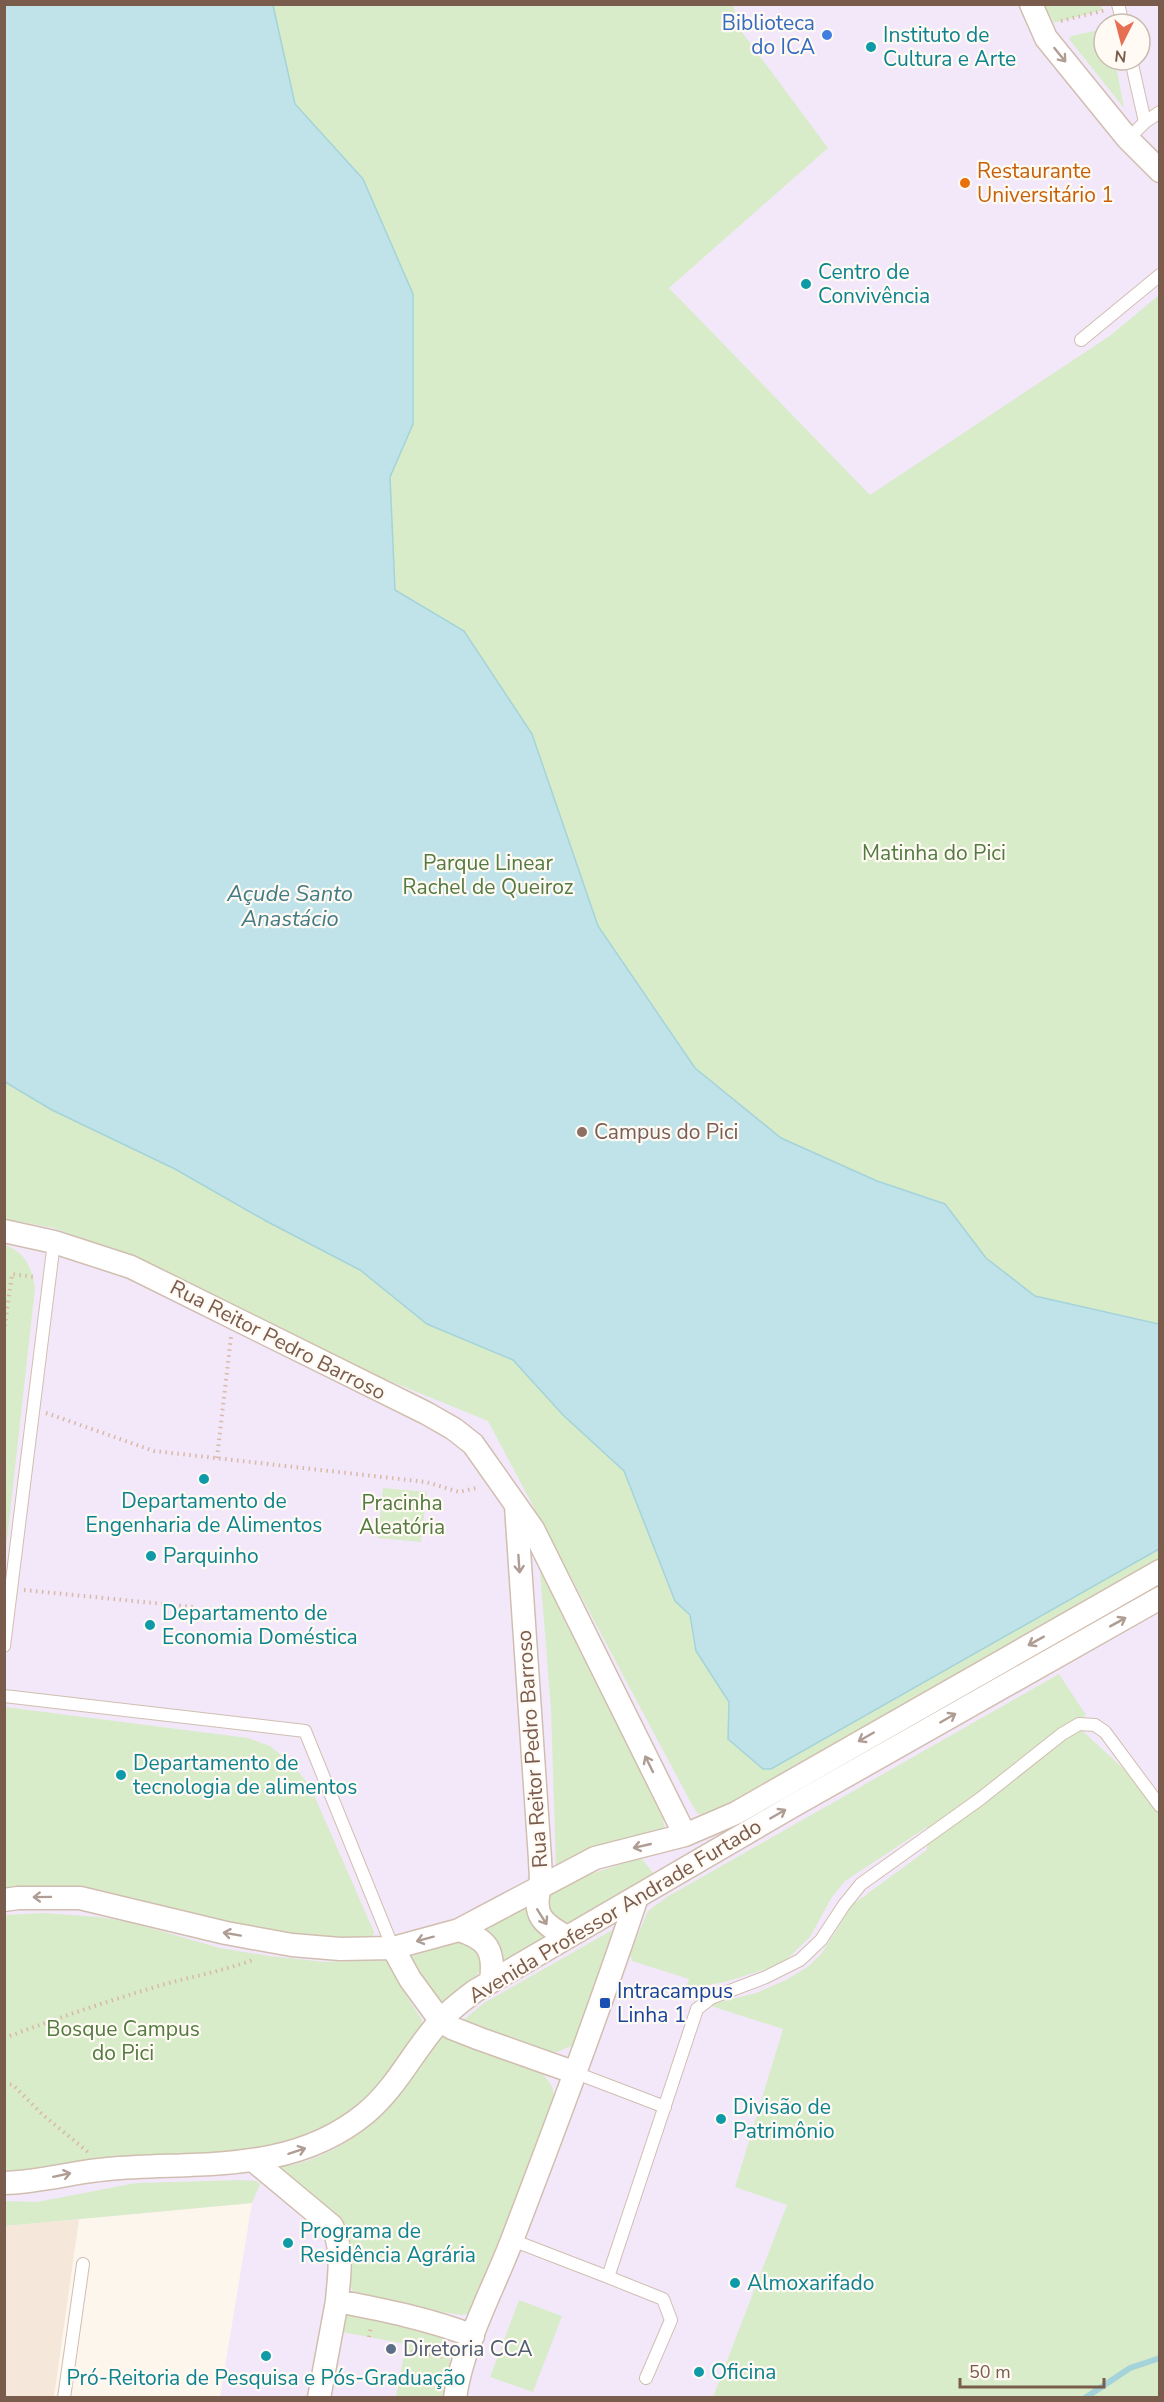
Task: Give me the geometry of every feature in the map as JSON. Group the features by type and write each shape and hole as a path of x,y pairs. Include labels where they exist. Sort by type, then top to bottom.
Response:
{"street":[{"path":"1031,4 1047,38 1128,139 1160,171"},
{"name":"Rua Reitor Pedro Barroso","path":"4,1231 54,1242 131,1267 454,1429 472,1444 533,1529 685,1835"},
{"name":"Rua Reitor Pedro Barroso","path":"516,1506 541,1886 537,1894 536,1906 549,1928 567,1937"},
{"name":"Avenida Professor Andrade Furtado","path":"4,1900 80,1898 226,1933 292,1945 340,1949 393,1948 459,1930 595,1858 685,1835 736,1813 1160,1570"},
{"name":"Avenida Professor Andrade Furtado","path":"4,2183 30,2182 76,2172 110,2169 254,2161 314,2146 342,2131 368,2111 394,2085 440,2020 475,1991 790,1807 1160,1598"},
{"path":"455,2397 464,2359 576,2073 637,1897"},
{"path":"459,1930 482,1940 488,1949 493,1958 491,1981"},
{"path":"393,1948 410,1979 440,2020 452,2028 480,2039 576,2073"},
{"path":"254,2161 332,2226 338,2239 340,2257 336,2301 319,2397"},
{"path":"336,2301 441,2323 473,2336"}],"lane":[{"path":"1134,72 1145,122"},
{"path":"1128,139 1145,122 1160,112"},
{"path":"1081,340 1160,275"},
{"path":"4,1646 54,1242"},
{"path":"4,1696 305,1731 393,1948"},
{"path":"608,2277 697,2009 703,2003 800,1960 821,1940 861,1884 980,1799 1062,1734 1079,1724 1089,1723 1105,1732 1160,1806"},
{"path":"576,2073 665,2106"},
{"path":"512,2240 663,2299 670,2320 646,2378"},
{"path":"64,2397 83,2264"}],"path":[{"path":"1054,23 1102,10"},
{"path":"4,1332 12,1274 36,1278"},
{"path":"217,1458 232,1332"},
{"path":"34,1408 154,1451 426,1482 459,1492 476,1488"},
{"path":"12,1589 193,1607"},
{"path":"4,2038 80,2009 227,1970 260,1957"},
{"path":"4,2083 13,2085 43,2115 110,2169"},
{"path":"405,2351 448,2358"}],"shaded area":[{"name":"Campus do Pici","path":"5,5 1159,5 1159,2397 220,2397 252,2203 5,2226"},
{"path":"79,2219 54,2397 5,2397 5,2226"}],"green space":[{"name":"Parque Linear Rachel de Queiroz","path":"4,5 733,5 739,28 828,148 669,288 870,495 1111,335 1159,295 1159,1559 714,1815 698,1814 691,1803 488,1421 353,1366 161,1269 54,1228 5,1219"},
{"path":"1043,5 1101,5 1102,10 1054,23"},
{"path":"1092,32 1092,68 1069,39 1071,36"},
{"path":"1095,72 1117,72 1124,108"},
{"path":"5,1245 18,1252 26,1261 32,1273 35,1288 5,1558"},
{"name":"Pracinha Aleatória","path":"383,1488 427,1492 421,1542 378,1538"},
{"path":"543,1570 663,1819 665,1829 659,1835 610,1842 556,1867 551,1709 540,1571"},
{"path":"1059,1674 1086,1715 1075,1724 1138,1782 1159,1806 1159,2397 713,2397 787,2205 735,2187 783,2029 708,2005 756,1993 788,1979 809,1966 822,1953 852,1905 927,1850 927,1827 845,1881 832,1897 810,1937 782,1964 728,1981 685,1990 689,1979 632,1961 630,1954 648,1911 667,1897"},
{"path":"5,1707 248,1738 270,1746 293,1765 310,1786 374,1932 372,1939 328,1940 5,1889"},
{"path":"641,1858 655,1875 570,1923 558,1919 549,1909 550,1893 578,1878"},
{"path":"527,1907 550,1935 503,1962 499,1945 487,1929"},
{"name":"Bosque Campus do Pici","path":"44,1913 129,1922 220,1948 269,1956 325,1962 388,1960 422,2020 422,2028 371,2095 346,2116 280,2148 5,2173 5,1915"},
{"path":"616,1928 574,2045 557,2052 545,2053 461,2022 484,2003"},
{"path":"459,1941 473,1945 481,1957 481,1968 476,1977 439,2004 409,1957"},
{"path":"440,2036 540,2070 552,2086 555,2100 505,2245 470,2313 462,2315 359,2300 350,2286 343,2237 275,2168 293,2165 327,2153 373,2123 404,2090"},
{"path":"256,2181 260,2184 252,2203 5,2226 5,2201 37,2202 136,2183"},
{"path":"519,2300 562,2316 533,2392 490,2377"},
{"path":"338,2314 405,2323 430,2330 438,2335 447,2348 449,2356 450,2397 396,2397 406,2344 342,2332"}],"water":[{"name":"Açude Santo Anastácio","path":"5,4 273,5 295,104 363,179 413,294 413,424 390,477 395,590 464,631 532,734 598,926 695,1068 781,1138 877,1181 945,1204 986,1258 1035,1296 1159,1324 1159,1549 771,1769 763,1769 728,1739 729,1702 696,1651 690,1615 675,1601 624,1471 563,1415 513,1360 427,1324 360,1270 266,1221 175,1169 52,1110 5,1082"}],"waterway":[{"path":"1085,2398 1130,2368 1160,2358"}],"place":[{"name":"Biblioteca do ICA","path":"827,35"},
{"name":"Instituto de Cultura e Arte","path":"871,47"},
{"name":"Restaurante Universitário 1","path":"965,183"},
{"name":"Centro de Convivência","path":"806,284"},
{"name":"Campus do Pici","path":"582,1132"},
{"name":"Departamento de Engenharia de Alimentos","path":"204,1479"},
{"name":"Parquinho","path":"151,1556"},
{"name":"Departamento de Economia Doméstica","path":"150,1625"},
{"name":"Departamento de tecnologia de alimentos","path":"121,1775"},
{"name":"Intracampus Linha 1","path":"605,2003"},
{"name":"Divisão de Patrimônio","path":"721,2119"},
{"name":"Programa de Residência Agrária","path":"288,2243"},
{"name":"Almoxarifado","path":"735,2283"},
{"name":"Diretoria CCA","path":"391,2349"},
{"name":"Pró-Reitoria de Pesquisa e Pós-Graduação","path":"266,2356"},
{"name":"Oficina","path":"699,2372"}],"park label":[{"name":"Matinha do Pici","path":"934,853"}]}
